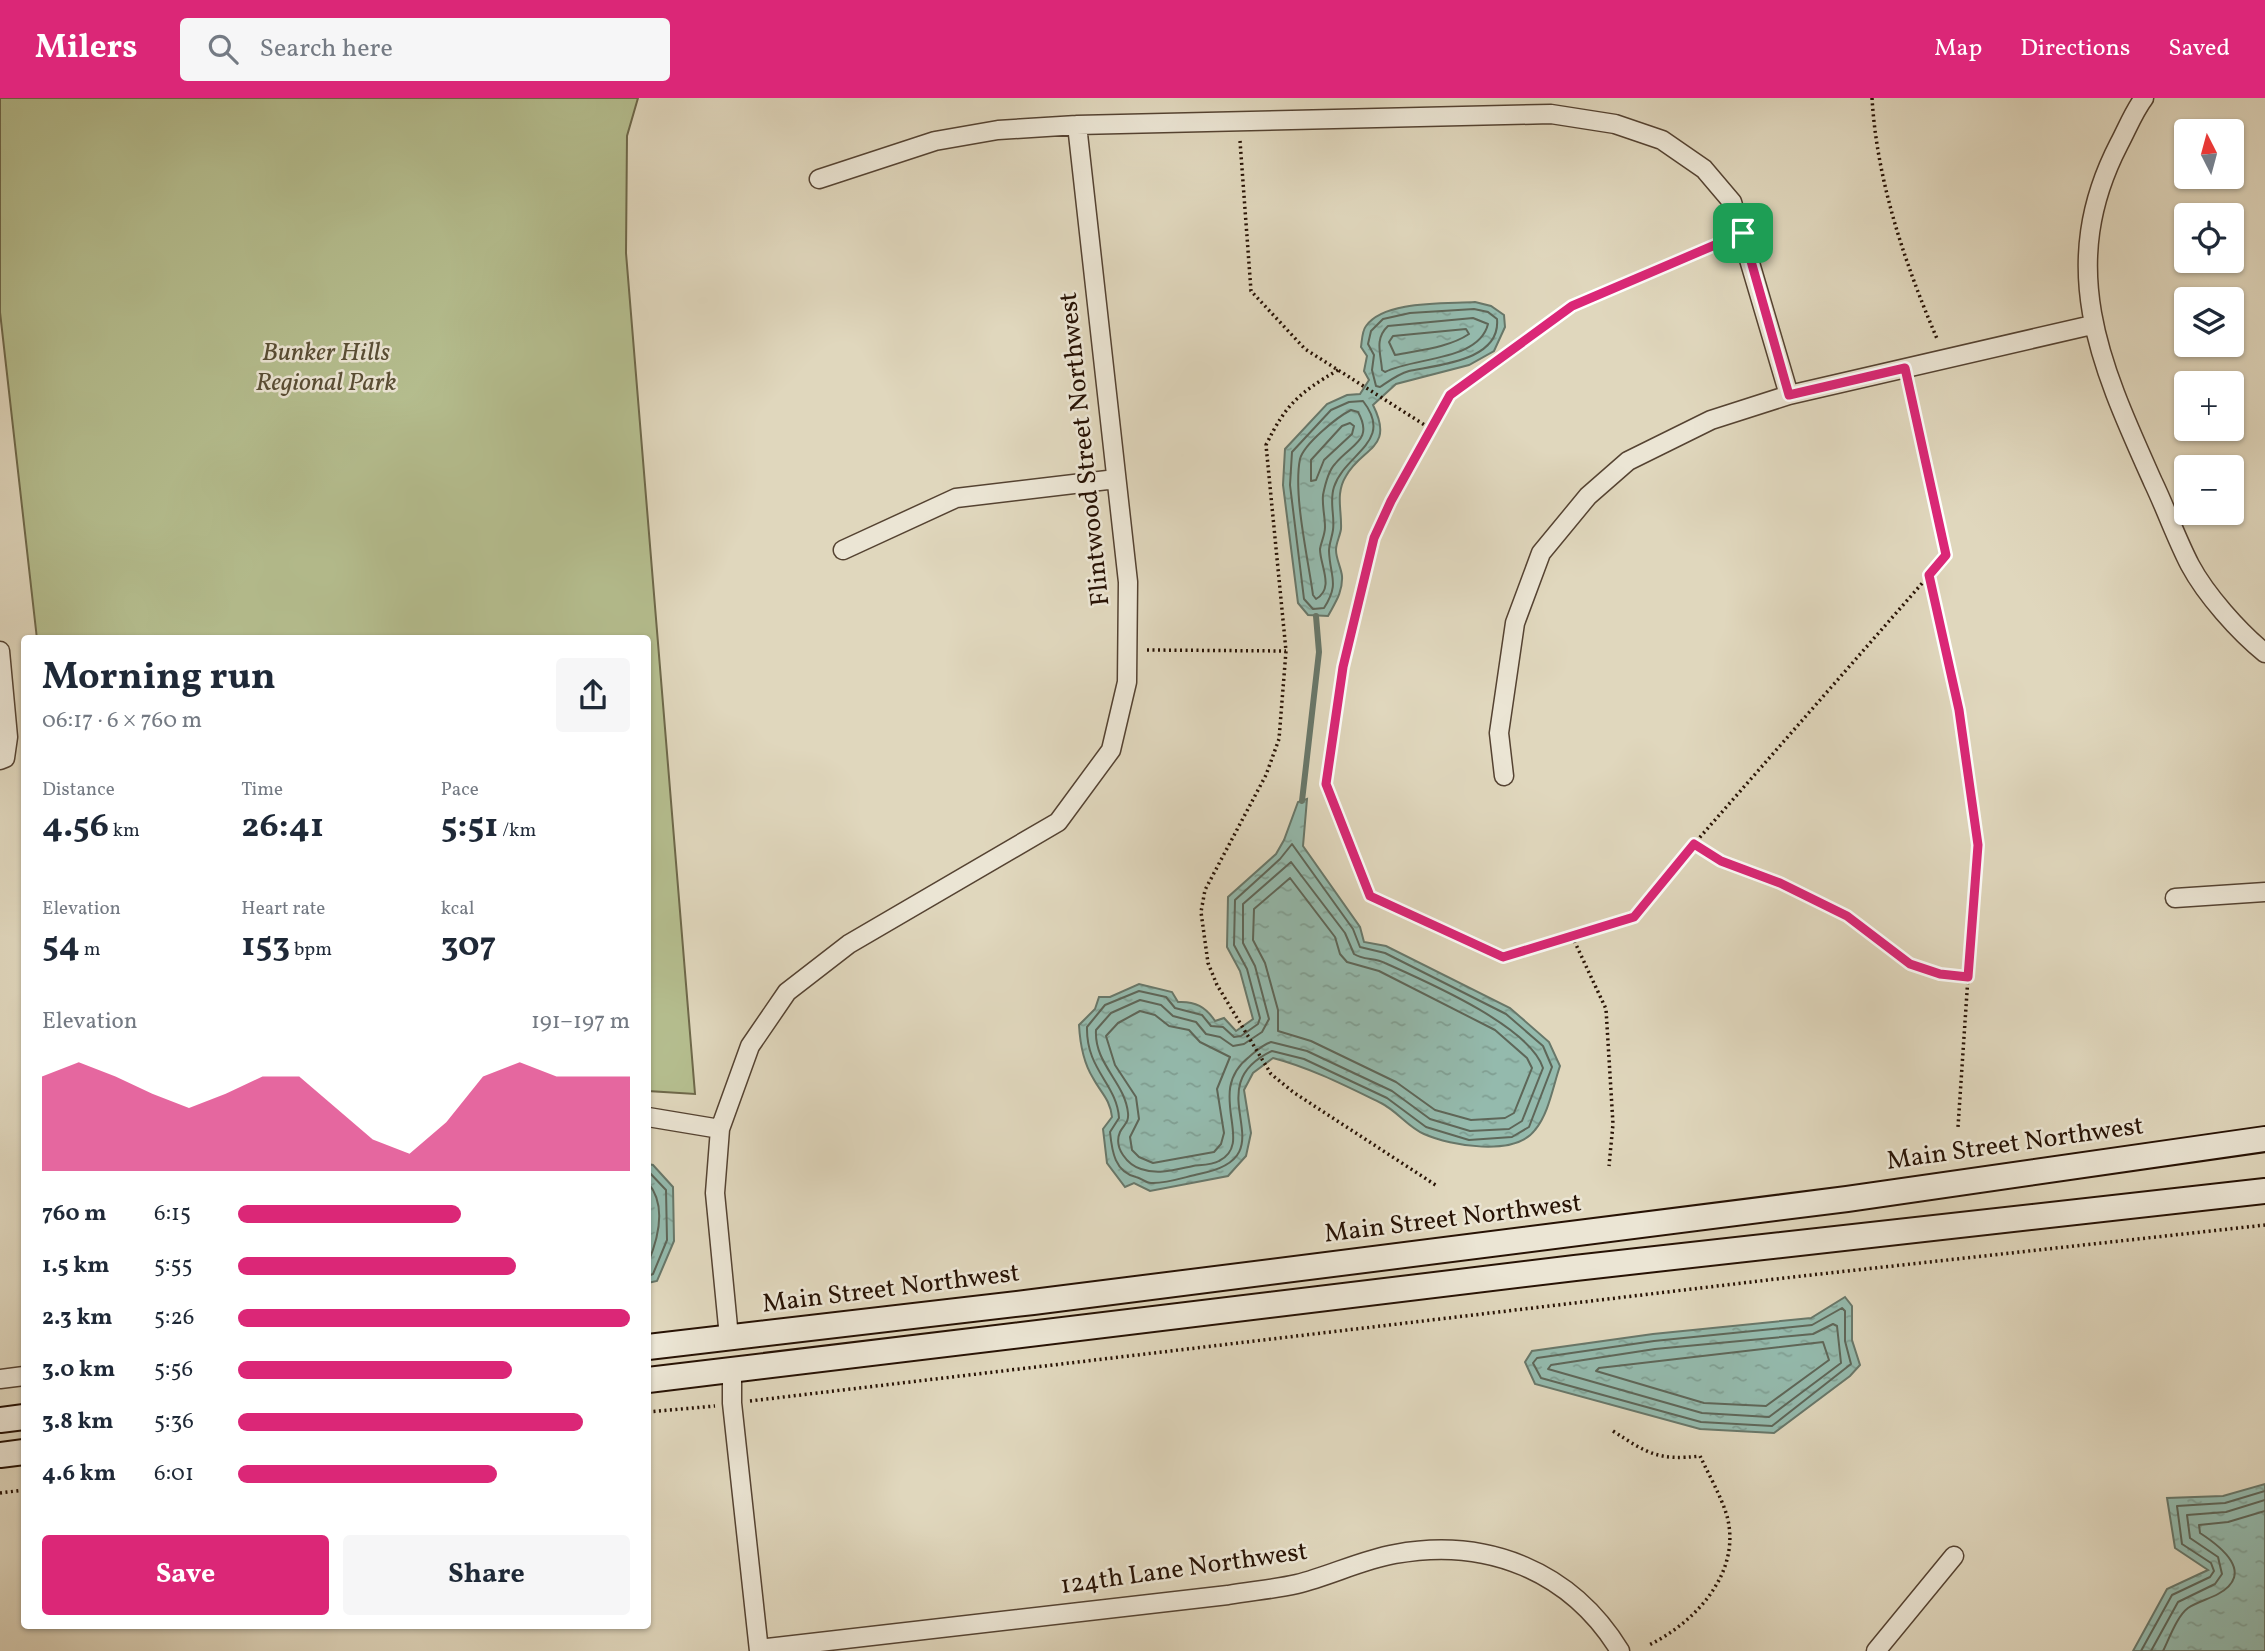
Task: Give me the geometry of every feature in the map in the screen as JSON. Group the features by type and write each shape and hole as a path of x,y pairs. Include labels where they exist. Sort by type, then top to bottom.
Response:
{"main road":[{"name":"Main Street Northwest","path":"651,1347 1033,1303 1847,1199 2265,1139"},
{"path":"651,1380 1575,1268 2265,1191"},
{"path":"0,1419 21,1416"},
{"path":"0,1455 21,1452"}],"street":[{"path":"2142,99 2108,166 2091,216 2087,268 2092,324 2116,401 2191,566 2244,636 2265,653"},
{"path":"820,179 934,141 998,130 1077,125 1551,114 1615,124 1662,140 1704,169 1732,202 1789,395"},
{"name":"Flintwood Street Northwest","path":"729,1337 716,1193 720,1129 750,1046 787,992 849,944 1058,822 1111,750 1127,682 1128,582 1077,125"},
{"path":"1504,776 1499,733 1515,623 1541,553 1588,496 1628,461 1711,419 1789,395 2092,324"},
{"path":"843,550 956,498 1116,480"},
{"path":"0,652 8,737 2,759"},
{"path":"2175,898 2265,892"},
{"path":"651,1118 720,1129"},
{"path":"732,1370 732,1403 759,1650"},
{"path":"0,1379 21,1376"},
{"name":"124th Lane Northwest","path":"759,1650 1228,1595 1297,1584 1393,1554 1429,1549 1473,1551 1545,1574 1597,1617 1620,1651"},
{"path":"1876,1651 1954,1556"}],"path":[{"path":"1872,98 1873,122 1890,206 1915,288 1946,359"},
{"path":"1238,121 1251,291 1305,349 1432,429"},
{"path":"1743,233 1572,306 1450,395 1391,501 1374,538 1343,667 1326,784 1370,896 1503,957 1634,917 1694,844 1946,555 1905,368"},
{"path":"1338,370 1302,391 1279,418 1266,445 1286,651 1279,739 1266,775 1205,890 1200,912 1208,963 1217,985 1271,1074 1293,1092 1437,1186"},
{"path":"1929,575 1959,710 1978,845 1958,1127"},
{"path":"1127,650 1286,651"},
{"path":"1694,844 1721,861 1780,883 1847,916 1910,964 1940,974 1968,977"},
{"path":"1572,936 1606,1009 1613,1124 1609,1166"},
{"path":"651,1412 1766,1280 2265,1225"},
{"path":"1613,1431 1650,1455 1664,1459 1700,1456 1727,1517 1729,1548 1722,1577 1700,1606 1670,1634 1649,1645"},
{"path":"0,1493 21,1490"}],"green space":[{"name":"Bunker Hills Regional Park","path":"0,98 638,98 627,136 626,253 695,1094 651,1091 651,635 37,635 0,312"}],"water":[{"path":"1475,302 1491,306 1504,315 1505,327 1494,351 1469,365 1396,384 1373,405 1379,419 1378,439 1353,466 1341,489 1341,529 1336,550 1342,576 1340,592 1328,616 1308,615 1298,603 1283,485 1285,449 1327,404 1347,395 1360,394 1369,380 1364,371 1367,356 1361,347 1362,336 1366,326 1375,318 1416,305"},
{"path":"1307,799 1303,846 1360,927 1364,942 1386,946 1510,1008 1549,1042 1560,1066 1544,1116 1535,1130 1513,1144 1482,1147 1450,1142 1418,1131 1387,1106 1355,1090 1315,1072 1273,1058 1253,1073 1244,1090 1251,1133 1246,1156 1228,1176 1150,1191 1134,1183 1125,1187 1107,1163 1103,1129 1112,1117 1111,1111 1087,1065 1079,1025 1095,1009 1099,997 1110,997 1139,984 1172,992 1178,1002 1200,1006 1215,1021 1224,1018 1236,1031 1253,1019 1240,971 1227,947 1228,897 1276,854 1298,802"},
{"path":"651,1165 673,1187 674,1241 657,1281 651,1282"},
{"path":"1845,1297 1852,1306 1852,1340 1860,1365 1850,1376 1774,1433 1700,1429 1535,1384 1525,1362 1532,1351 1653,1334 1811,1318"},
{"path":"2265,1484 2265,1651 2133,1651 2167,1589 2208,1570 2175,1548 2167,1498 2223,1496"}],"waterway":[{"path":"1302,801 1319,652 1316,616"}],"route":[{"path":"1743,233 1789,395 1905,368 1946,555 1929,575 1959,710 1978,845 1968,977 1940,974 1910,964 1847,916 1780,883 1721,861 1694,844 1634,917 1503,957 1370,896 1326,784 1343,667 1374,538 1391,501 1450,395 1572,306 1743,233"}]}
